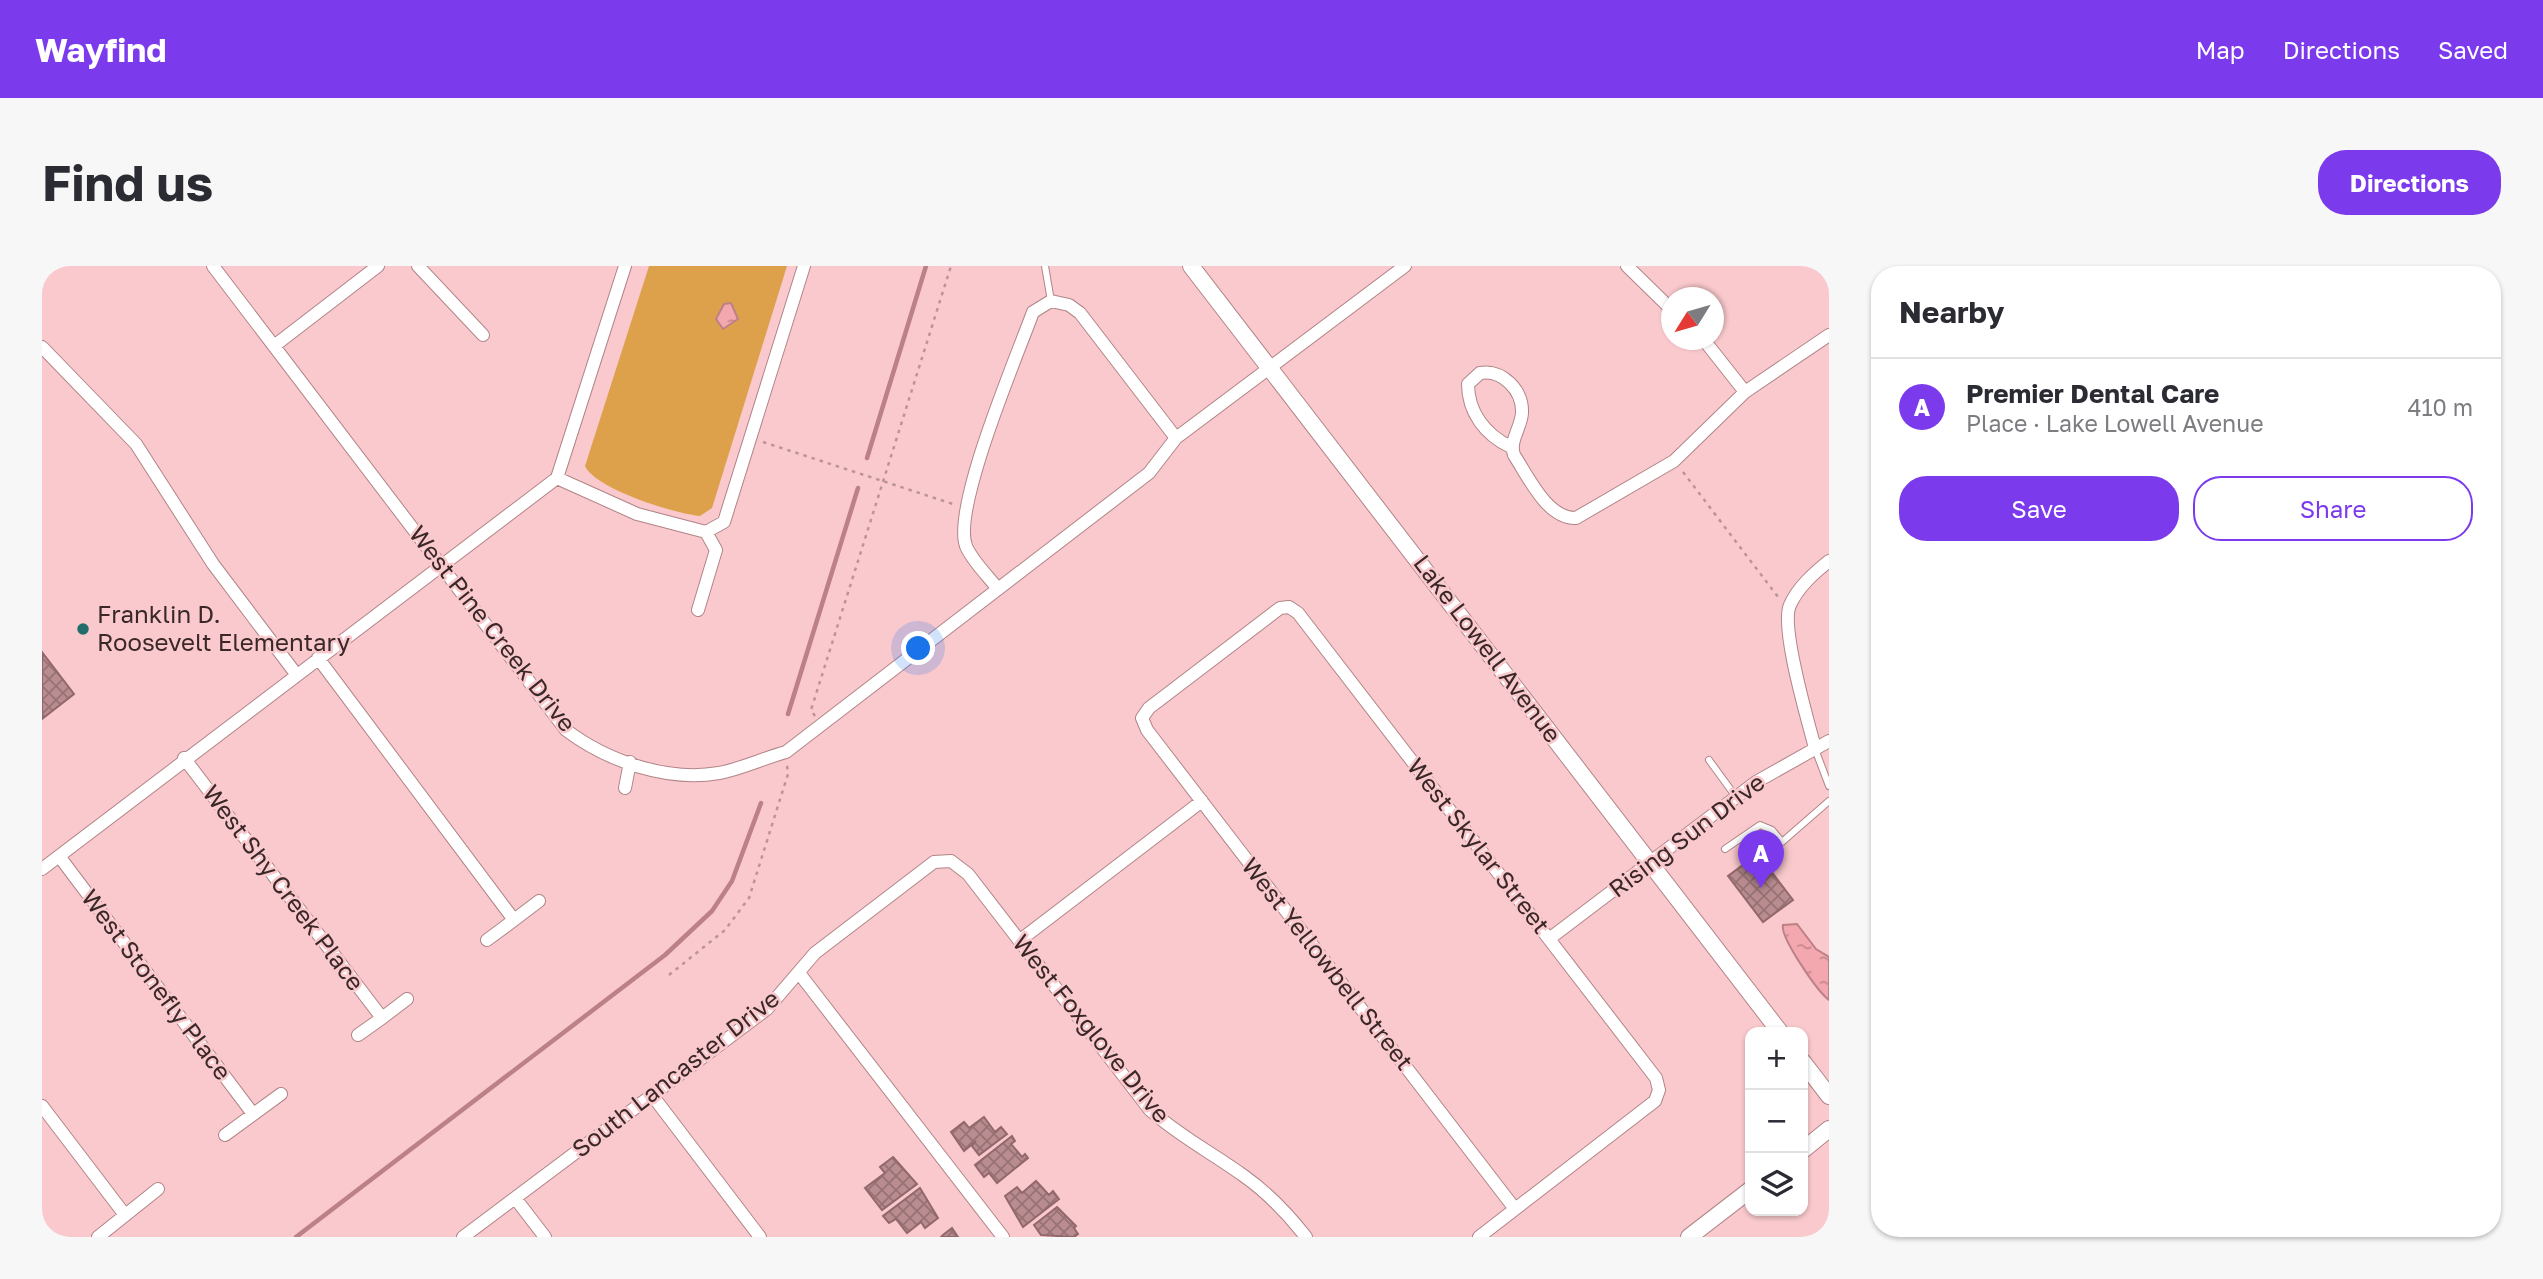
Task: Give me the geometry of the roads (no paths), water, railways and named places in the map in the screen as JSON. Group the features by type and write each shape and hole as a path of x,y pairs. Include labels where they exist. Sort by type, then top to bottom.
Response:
{"main road":[{"name":"Lake Lowell Avenue","path":"1191,266 1776,1027"},
{"path":"1808,1069 1829,1096"},
{"path":"1808,1146 1829,1129"},
{"path":"1689,1237 1745,1194"}],"street":[{"name":"West Pine Creek Drive","path":"213,266 566,730 586,745 660,774 718,774 786,751 1149,473 1175,438 1405,266"},
{"path":"274,346 378,266"},
{"path":"418,266 483,335"},
{"path":"42,869 184,758 557,478 625,266"},
{"path":"557,478 637,514 706,532 724,522 804,266"},
{"path":"1627,266 1661,300"},
{"path":"998,589 967,547 963,528 966,508 1033,312 1051,301 1069,305 1080,313 1175,438"},
{"path":"1511,447 1522,414 1521,402 1510,383 1498,373 1480,373 1468,384 1468,401 1473,414 1498,441 1511,447 1549,506 1568,518 1576,518 1674,461 1745,392 1829,335"},
{"path":"42,347 136,444 213,564 296,674"},
{"path":"1712,350 1745,392"},
{"path":"698,610 716,550 706,532"},
{"path":"1815,748 1789,631 1790,605 1810,576 1829,561"},
{"name":"West Yellowbell Street","path":"1289,607 1280,608 1149,708 1142,718 1147,730 1515,1209"},
{"name":"West Skylar Street","path":"1289,607 1298,613 1656,1078 1660,1090 1655,1101 1515,1209"},
{"path":"318,658 514,920"},
{"name":"Rising Sun Drive","path":"1549,939 1736,797 1829,741"},
{"name":"West Shy Creek Place","path":"184,758 382,1018"},
{"path":"625,788 630,762"},
{"path":"1020,940 1202,801"},
{"name":"West Stonefly Place","path":"59,856 253,1114"},
{"name":"West Foxglove Drive","path":"951,861 968,874 1150,1110 1179,1136 1244,1175 1279,1205 1305,1237"},
{"name":"South Lancaster Drive","path":"463,1237 767,1009 815,953 934,862 951,861"},
{"path":"487,940 539,901"},
{"path":"799,973 1003,1237"},
{"path":"358,1035 407,999"},
{"path":"225,1135 281,1094"},
{"path":"652,1096 760,1237"},
{"path":"42,1106 125,1215"},
{"path":"98,1237 158,1189"},
{"path":"515,1198 545,1237"},
{"path":"1479,1237 1515,1209"}],"lane":[{"path":"1045,266 1051,301"},
{"path":"1815,748 1829,786"},
{"path":"1709,760 1736,797"},
{"path":"1725,849 1760,825 1772,830 1782,842 1829,801"}],"water":[{"path":"731,303 738,319 723,329 716,319 724,304"},
{"path":"1797,924 1816,949 1829,957 1829,1000 1808,975 1787,941 1783,925"}],"waterway":[{"path":"867,458 926,266"},
{"path":"788,714 858,488"},
{"path":"296,1237 665,955 712,911 732,881 761,803"}],"place":[{"name":"Franklin D. Roosevelt Elementary","path":"83,629"},
{"name":"Premier Dental Care","path":"1761,888"}]}
